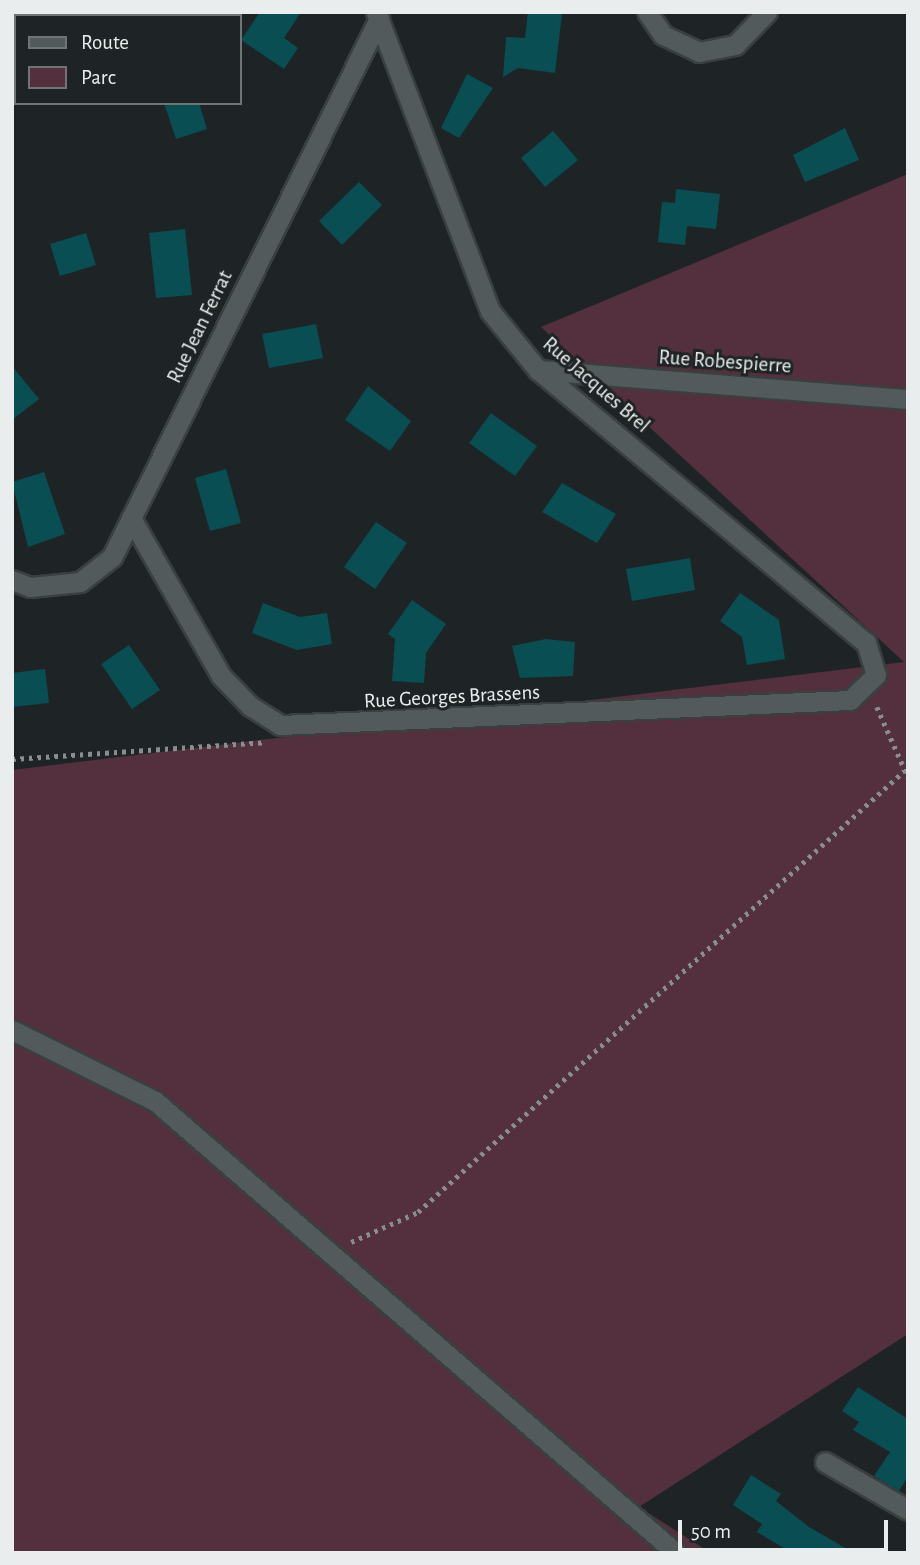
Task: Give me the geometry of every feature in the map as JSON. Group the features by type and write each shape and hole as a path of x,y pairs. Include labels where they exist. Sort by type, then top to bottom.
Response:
{"street":[{"path":"647,12 663,36 699,52 735,45 767,12"},
{"name":"Rue Jacques Brel","path":"377,16 490,311 538,370 866,643 876,675"},
{"name":"Rue Jean Ferrat","path":"12,580 30,587 80,582 111,557 377,16"},
{"name":"Rue Robespierre","path":"538,370 908,399"},
{"path":"131,518 221,676 250,706 280,725"},
{"name":"Rue Georges Brassens","path":"280,725 850,699 876,675"},
{"path":"12,1030 155,1101 676,1553"},
{"path":"825,1462 908,1510"}],"path":[{"path":"328,1252 418,1212 906,774 877,712 876,675"},
{"path":"12,759 276,742 280,725"}],"green space":[{"path":"908,174 908,1334 639,1507 711,1553 12,1553 12,770 904,662 541,327"}],"building":[{"path":"260,12 301,12 284,38 298,48 284,69 242,39"},
{"path":"528,12 562,14 555,73 518,68 503,77 506,37 525,38"},
{"path":"467,74 493,88 459,138 441,128"},
{"path":"165,105 200,105 207,129 176,139"},
{"path":"845,128 859,160 805,182 793,155"},
{"path":"553,131 578,160 545,187 521,158"},
{"path":"359,182 382,205 342,245 319,221"},
{"path":"676,189 720,194 716,229 687,226 685,245 658,242 662,202 675,203"},
{"path":"185,229 192,295 156,298 149,233"},
{"path":"86,233 96,265 60,276 50,244"},
{"path":"316,324 323,358 269,368 262,334"},
{"path":"12,366 39,399 12,420"},
{"path":"368,386 411,421 390,451 345,420"},
{"path":"491,413 537,446 515,476 469,443"},
{"path":"226,469 241,523 210,531 195,478"},
{"path":"44,472 65,534 28,547 12,482"},
{"path":"562,483 616,514 597,543 542,512"},
{"path":"376,522 407,543 375,589 344,567"},
{"path":"690,558 695,590 632,601 626,569"},
{"path":"740,593 779,620 785,659 747,665 742,637 720,621"},
{"path":"412,600 446,624 426,653 424,683 392,681 395,639 388,634"},
{"path":"263,603 300,617 327,613 332,644 297,650 252,633"},
{"path":"546,639 575,642 573,676 520,678 512,646"},
{"path":"129,645 160,690 132,709 101,664"},
{"path":"45,669 49,703 12,707 12,673"},
{"path":"858,1387 908,1419 908,1476 899,1491 874,1476 890,1452 853,1430 859,1422 842,1411"},
{"path":"751,1475 781,1494 776,1501 809,1527 854,1553 792,1553 757,1532 762,1524 733,1505"}]}
